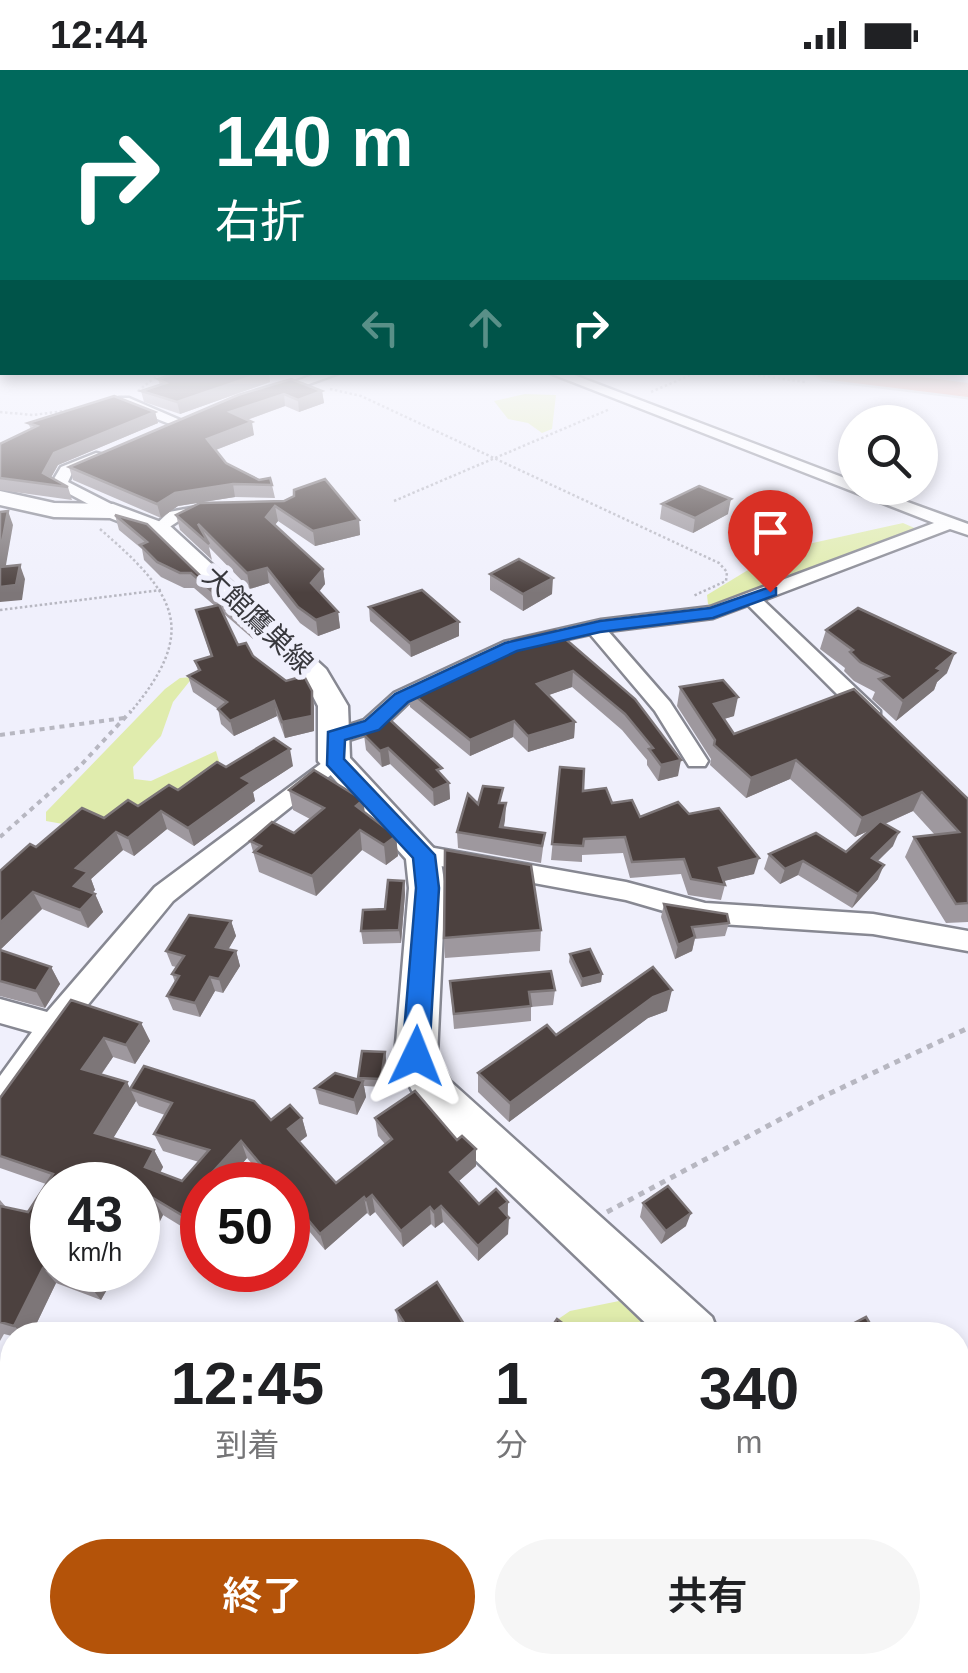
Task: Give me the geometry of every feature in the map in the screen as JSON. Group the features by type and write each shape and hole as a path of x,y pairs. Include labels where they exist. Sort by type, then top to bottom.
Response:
{"main road":[{"name":"大館鷹巣線","path":"0,498 54,510 112,511 159,529 316,675 334,706 335,749 424,855"},
{"path":"424,855 428,888 416,1056 435,1094 680,1322"}],"street":[{"path":"739,443 838,480"},
{"path":"112,511 59,484 66,470 114,451"},
{"path":"902,505 959,527"},
{"path":"159,529 174,516 220,508"},
{"path":"0,1100 54,1026 164,894 401,698 512,646 754,600 959,527"},
{"path":"754,600 885,728"},
{"path":"595,628 663,707 698,761"},
{"path":"424,855 626,891 704,913 873,924 968,941"},
{"path":"0,1011 54,1026"}],"path":[{"path":"458,443 719,563 727,572 726,581 699,591 683,604 684,615"},
{"path":"394,501 530,443"},
{"path":"0,837 124,718 158,679 171,650 172,614 160,590 84,511"},
{"path":"0,610 160,590"},
{"path":"0,735 124,718"},
{"path":"579,1226 820,1098 968,1028"}],"green space":[{"path":"903,523 919,530 715,608 708,604 707,595 781,550"},
{"path":"193,677 173,702 161,736 133,767 134,779 151,781 216,751 221,768 154,808 63,824 46,821 46,812 165,689 180,678"},
{"path":"619,1301 642,1322 554,1322 570,1311"}],"building":[{"path":"79,443 54,453 43,473 68,487 0,478 0,444"},
{"path":"126,443 210,443 226,463 259,480 270,478 272,485 233,484 175,493 157,504 69,467"},
{"path":"325,479 359,520 313,531 275,506 266,517 323,569 311,583 338,612 316,620 298,607 267,568 247,573 198,524 209,544 176,515 200,503 284,501 294,496 294,490"},
{"path":"699,486 731,499 695,518 662,504"},
{"path":"8,511 0,553 0,512"},
{"path":"115,515 147,524 250,624 191,573 180,573 157,562 140,545 147,542"},
{"path":"519,559 553,578 523,594 490,574"},
{"path":"20,565 16,585 0,587 0,567"},
{"path":"422,590 459,622 410,643 369,607"},
{"path":"219,605 238,645 246,643 253,656 286,681 304,676 312,691 312,716 282,722 274,701 230,721 218,709 227,702 188,676 200,670 195,661 212,656 196,610"},
{"path":"858,608 955,653 937,668 942,670 903,701 879,679 888,676 860,662 850,652 853,650 826,630"},
{"path":"555,630 635,699 681,760 661,765 649,749 653,748 625,714 573,671 537,684 575,722 528,736 514,721 470,740 409,691 507,649 504,645 519,638"},
{"path":"723,680 738,697 714,704 734,734 854,689 968,799 968,903 956,904 914,837 959,832 922,792 862,818 796,760 751,778 714,745 715,740 680,687"},
{"path":"389,719 442,768 437,770 449,783 433,790 388,748 380,751 364,735"},
{"path":"274,738 290,749 242,778 251,783 188,828 161,811 128,838 116,832 76,868 88,872 74,886 95,894 80,910 33,892 0,923 0,871 30,844 36,847 82,808 104,818 128,800 138,806 169,785 178,790 217,762 226,767"},
{"path":"560,767 584,769 583,791 606,788 612,803 632,800 640,817 678,802 689,814 719,808 759,858 719,868 725,885 691,879 684,859 632,862 625,837 584,839 583,846 552,844"},
{"path":"314,770 363,800 356,806 396,836 384,845 360,830 312,876 254,852 261,846 250,841 272,822 294,833 324,808 289,790"},
{"path":"483,786 503,788 499,803 506,803 500,827 545,833 542,846 457,832 468,794 478,804"},
{"path":"880,821 899,832 872,858 884,865 858,894 803,861 785,869 769,854 816,833 846,852"},
{"path":"445,850 531,865 541,930 444,938"},
{"path":"388,880 404,881 399,930 361,931 363,910 385,909"},
{"path":"664,904 727,914 729,923 692,927 695,937 678,945"},
{"path":"189,915 231,921 216,947 236,951 219,979 210,977 195,1003 167,996 179,976 172,974 184,956 166,951"},
{"path":"590,949 602,974 582,979 570,954"},
{"path":"0,950 51,967 36,991 0,981"},
{"path":"653,967 672,990 653,997 510,1103 478,1073 547,1025 556,1035"},
{"path":"551,971 555,990 529,992 531,1006 454,1014 450,981"},
{"path":"71,1000 141,1023 126,1045 104,1038 82,1069 127,1082 95,1133 154,1150 148,1162 30,1162 30,1166 0,1156 0,1098"},
{"path":"362,1051 385,1052 381,1079 358,1078"},
{"path":"144,1066 254,1101 271,1120 290,1105 302,1118 288,1129 336,1183 392,1139 375,1118 415,1091 457,1140 462,1136 476,1149 450,1172 479,1204 496,1189 508,1202 500,1208 509,1218 478,1246 441,1206 434,1212 430,1207 401,1231 372,1195 366,1200 364,1197 320,1234 310,1222 310,1162 259,1162 241,1141 222,1162 199,1162 209,1150 154,1134 172,1103 130,1089"},
{"path":"335,1073 363,1081 354,1100 315,1088"},
{"path":"160,1173 180,1180 180,1214 160,1202"},
{"path":"668,1186 691,1213 666,1231 643,1203"},
{"path":"0,1206 28,1212 30,1209 31,1292 16,1322 0,1322"},
{"path":"437,1282 463,1322 404,1322 396,1310"}],"route":[{"path":"416,1056 428,888 424,855 334,761 336,736 372,725 401,698 512,646 600,626 713,612 770,592"}]}
